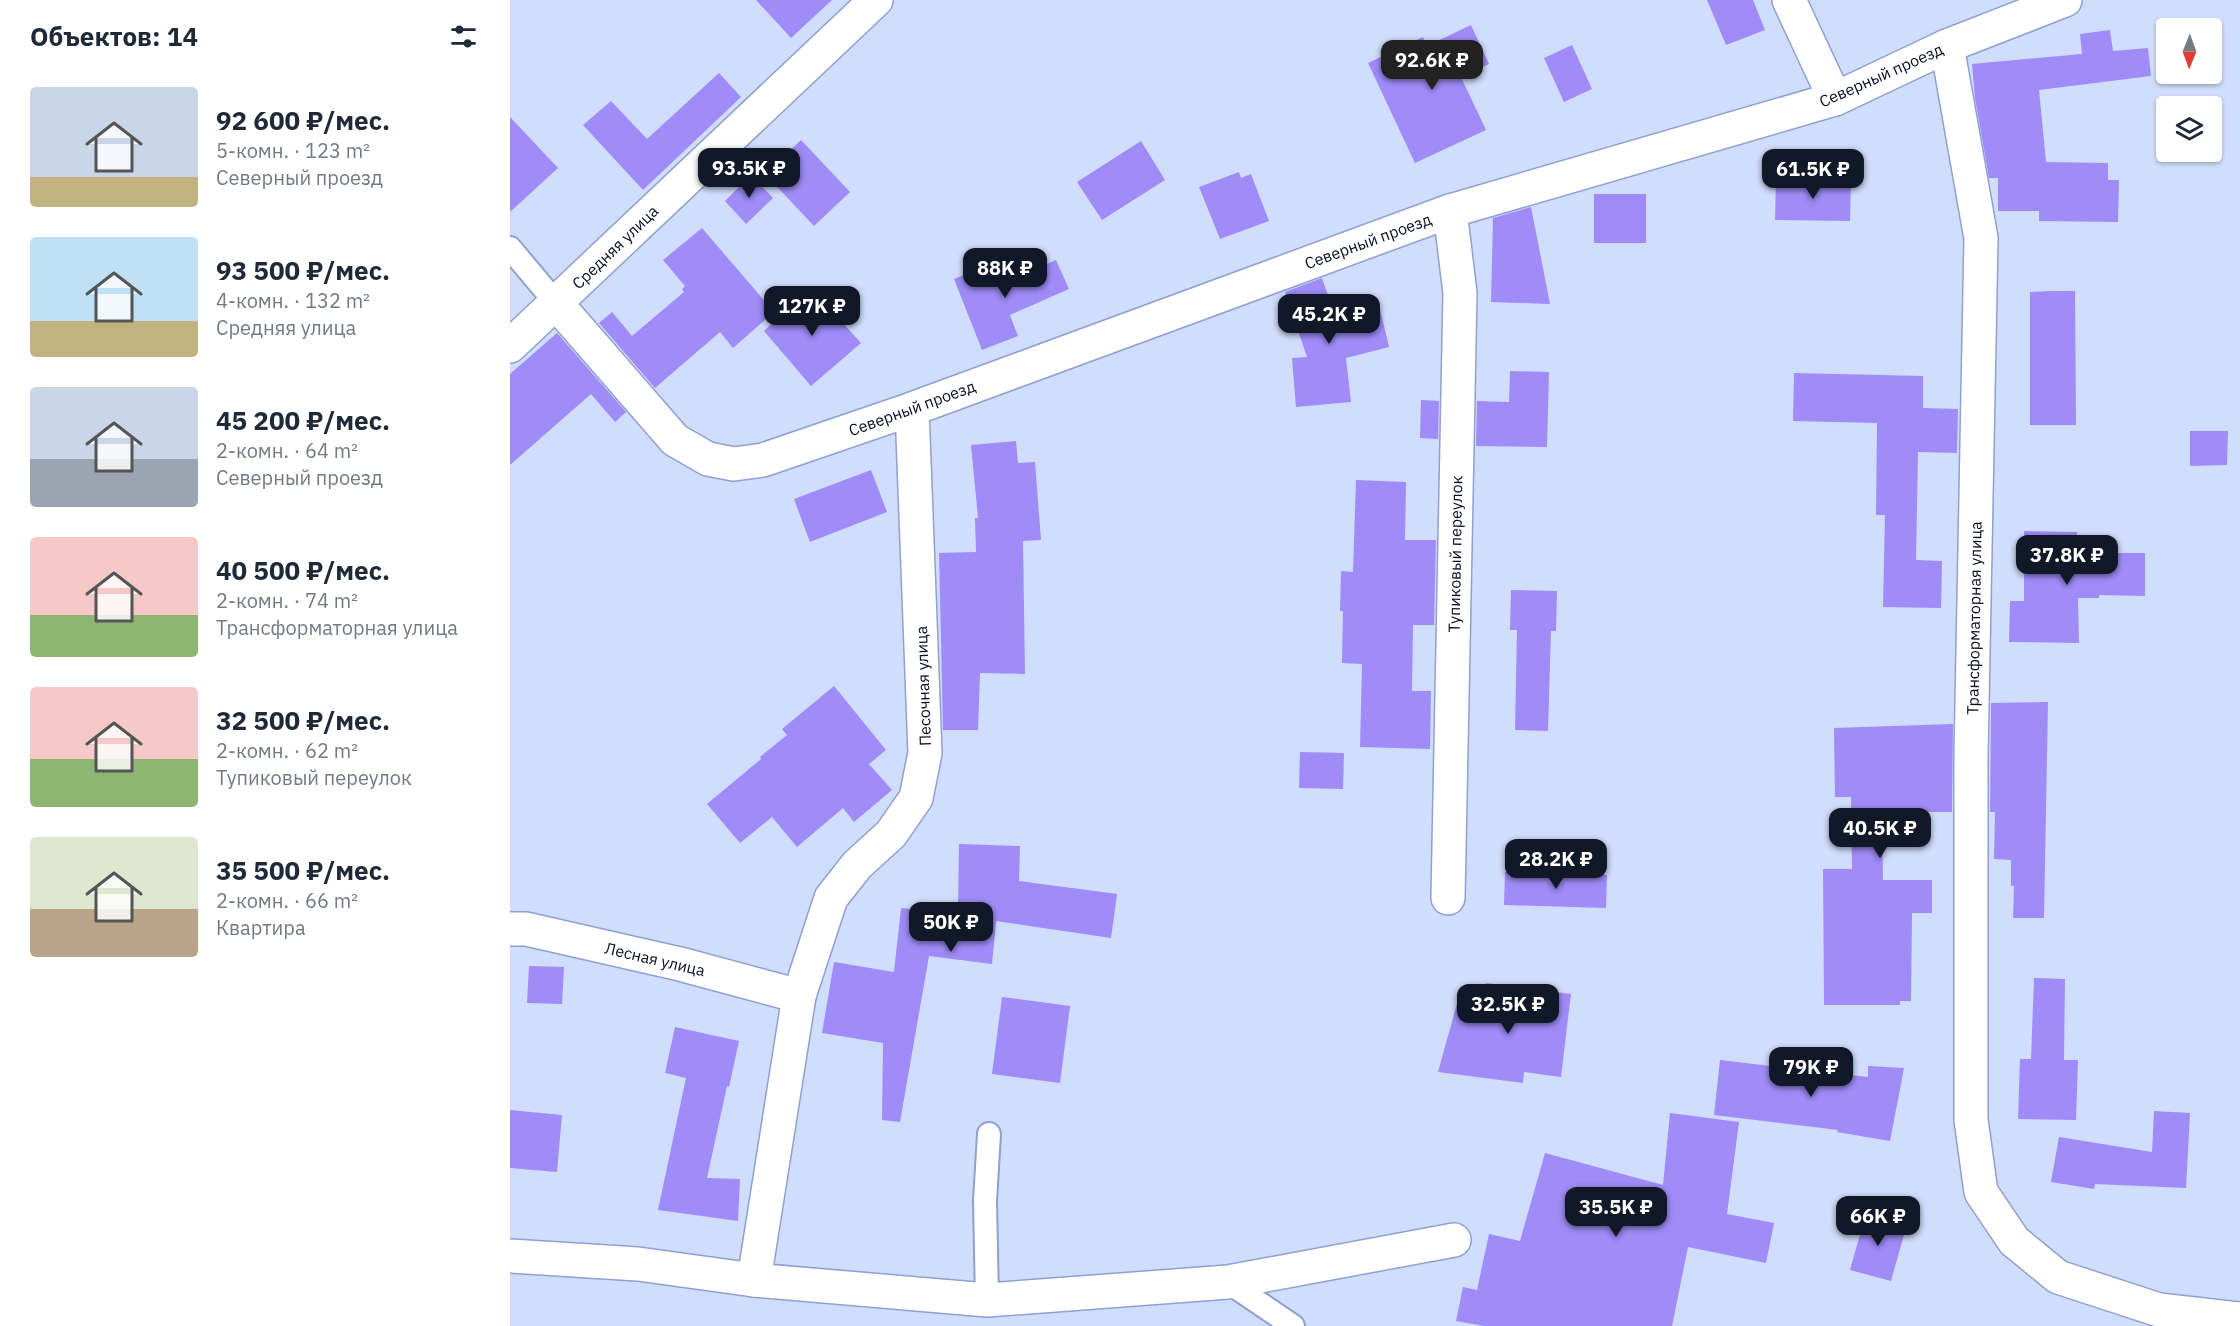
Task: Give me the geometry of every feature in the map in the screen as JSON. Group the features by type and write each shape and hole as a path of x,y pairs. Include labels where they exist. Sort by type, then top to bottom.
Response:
{"street":[{"name":"Средняя улица","path":"510,346 876,0"},
{"path":"1789,0 1835,99"},
{"name":"Северный проезд","path":"556,303 675,440 708,459 734,464 764,460 912,409 1450,212 1835,99 1947,46 2065,0"},
{"name":"Трансформаторная улица","path":"1947,46 1981,238 1971,756 1971,1120 1981,1192 2014,1241 2058,1277 2159,1310 2240,1319"},
{"name":"Тупиковый переулок","path":"1448,898 1460,293 1450,212"},
{"name":"Песочная улица","path":"754,1280 799,996 831,898 857,865 891,834 916,798 926,753 912,409"},
{"name":"Лесная улица","path":"510,929 526,929 669,961 799,996"},
{"path":"510,1256 639,1264 754,1280 987,1300 1228,1282 1455,1240"}],"lane":[{"path":"510,248 556,303"},
{"path":"987,1300 985,1201 989,1134"},
{"path":"1228,1282 1293,1326"}],"building":[{"path":"756,0 832,0 791,38"},
{"path":"1707,0 1753,0 1765,30 1726,45"},
{"path":"1471,25 1489,64 1461,77 1486,130 1415,163 1368,63 1423,37 1427,46"},
{"path":"2110,30 2113,51 2148,48 2151,76 2039,90 2046,162 2108,163 2108,180 2119,180 2118,222 2039,221 2039,211 1998,211 1998,178 1989,178 1975,98 1972,64 2082,54 2080,34"},
{"path":"1572,45 1592,89 1564,102 1544,58"},
{"path":"719,73 741,97 643,190 583,125 611,101 647,139"},
{"path":"510,117 558,168 510,212"},
{"path":"801,140 850,192 814,226 765,174"},
{"path":"1141,141 1165,180 1102,220 1077,182"},
{"path":"1239,172 1241,178 1251,174 1269,221 1220,239 1199,187"},
{"path":"751,175 773,198 746,224 725,201"},
{"path":"1776,180 1851,181 1850,221 1775,220"},
{"path":"1594,194 1646,194 1646,243 1594,243"},
{"path":"1531,207 1550,304 1491,302 1493,218"},
{"path":"702,228 774,312 733,348 720,332 655,388 599,323 612,312 632,336 684,292 682,289 685,286 663,260"},
{"path":"1056,260 1069,289 1010,315 1018,336 982,350 954,279 989,265 998,286"},
{"path":"1322,278 1337,321 1380,309 1389,347 1346,358 1351,402 1296,407 1292,358 1307,357 1285,292"},
{"path":"810,287 861,343 811,386 764,331"},
{"path":"2075,291 2076,425 2030,425 2030,292"},
{"path":"557,333 626,412 615,422 591,394 510,465 510,374"},
{"path":"1510,371 1549,372 1547,447 1476,446 1477,401 1509,402"},
{"path":"1794,373 1923,376 1923,408 1958,409 1957,453 1918,452 1916,560 1942,561 1941,608 1883,607 1885,515 1876,515 1877,423 1793,421"},
{"path":"1421,400 1439,401 1438,439 1420,438"},
{"path":"2190,431 2228,431 2227,465 2190,466"},
{"path":"1016,441 1018,463 1035,462 1041,540 1023,541 1025,674 980,673 978,730 943,730 939,553 976,552 975,518 978,518 971,445"},
{"path":"871,470 887,512 810,542 794,499"},
{"path":"1356,480 1406,482 1405,540 1436,540 1434,625 1413,625 1412,691 1431,691 1430,749 1360,747 1362,664 1342,663 1343,611 1340,611 1341,571 1353,572"},
{"path":"2024,531 2077,532 2077,553 2145,553 2145,596 2099,595 2099,598 2078,598 2079,643 2009,642 2010,601 2024,601"},
{"path":"1511,590 1557,591 1556,631 1551,631 1548,731 1515,730 1517,630 1510,630"},
{"path":"834,686 886,750 869,764 892,790 854,822 843,808 797,847 772,817 740,843 707,804 787,735 782,729"},
{"path":"2048,702 2044,918 2013,918 2014,886 2011,886 2011,860 1994,859 1995,812 1990,812 1991,703"},
{"path":"1953,724 1952,812 1882,812 1883,880 1932,880 1932,913 1912,913 1911,1001 1900,1001 1900,1005 1824,1005 1823,869 1852,869 1851,797 1835,797 1834,728"},
{"path":"1300,752 1344,753 1343,789 1299,788"},
{"path":"959,844 1020,846 1019,881 1117,894 1111,938 996,921 992,964 929,956 900,1122 882,1120 883,1043 822,1033 834,962 894,972 901,908 958,913"},
{"path":"1505,872 1607,875 1606,908 1504,905"},
{"path":"529,966 564,967 562,1004 527,1003"},
{"path":"2034,978 2065,979 2064,1060 2078,1060 2076,1120 2018,1119 2020,1059 2031,1059"},
{"path":"1486,983 1571,994 1561,1077 1524,1072 1523,1083 1438,1072 1458,1000 1484,1003"},
{"path":"1002,997 1070,1006 1060,1083 992,1074"},
{"path":"675,1027 739,1041 707,1178 740,1179 738,1221 658,1210 686,1078 665,1073"},
{"path":"1720,1060 1868,1077 1868,1066 1904,1068 1890,1141 1837,1132 1838,1130 1714,1115"},
{"path":"510,1110 562,1115 557,1172 510,1168"},
{"path":"2154,1111 2190,1113 2186,1188 2095,1184 2094,1189 2051,1182 2059,1137 2152,1152"},
{"path":"1670,1113 1739,1122 1727,1214 1774,1223 1766,1263 1688,1247 1672,1326 1484,1326 1456,1321 1463,1287 1477,1290 1489,1234 1520,1241 1545,1153 1663,1185"},
{"path":"1866,1213 1907,1224 1891,1281 1850,1270"}]}
